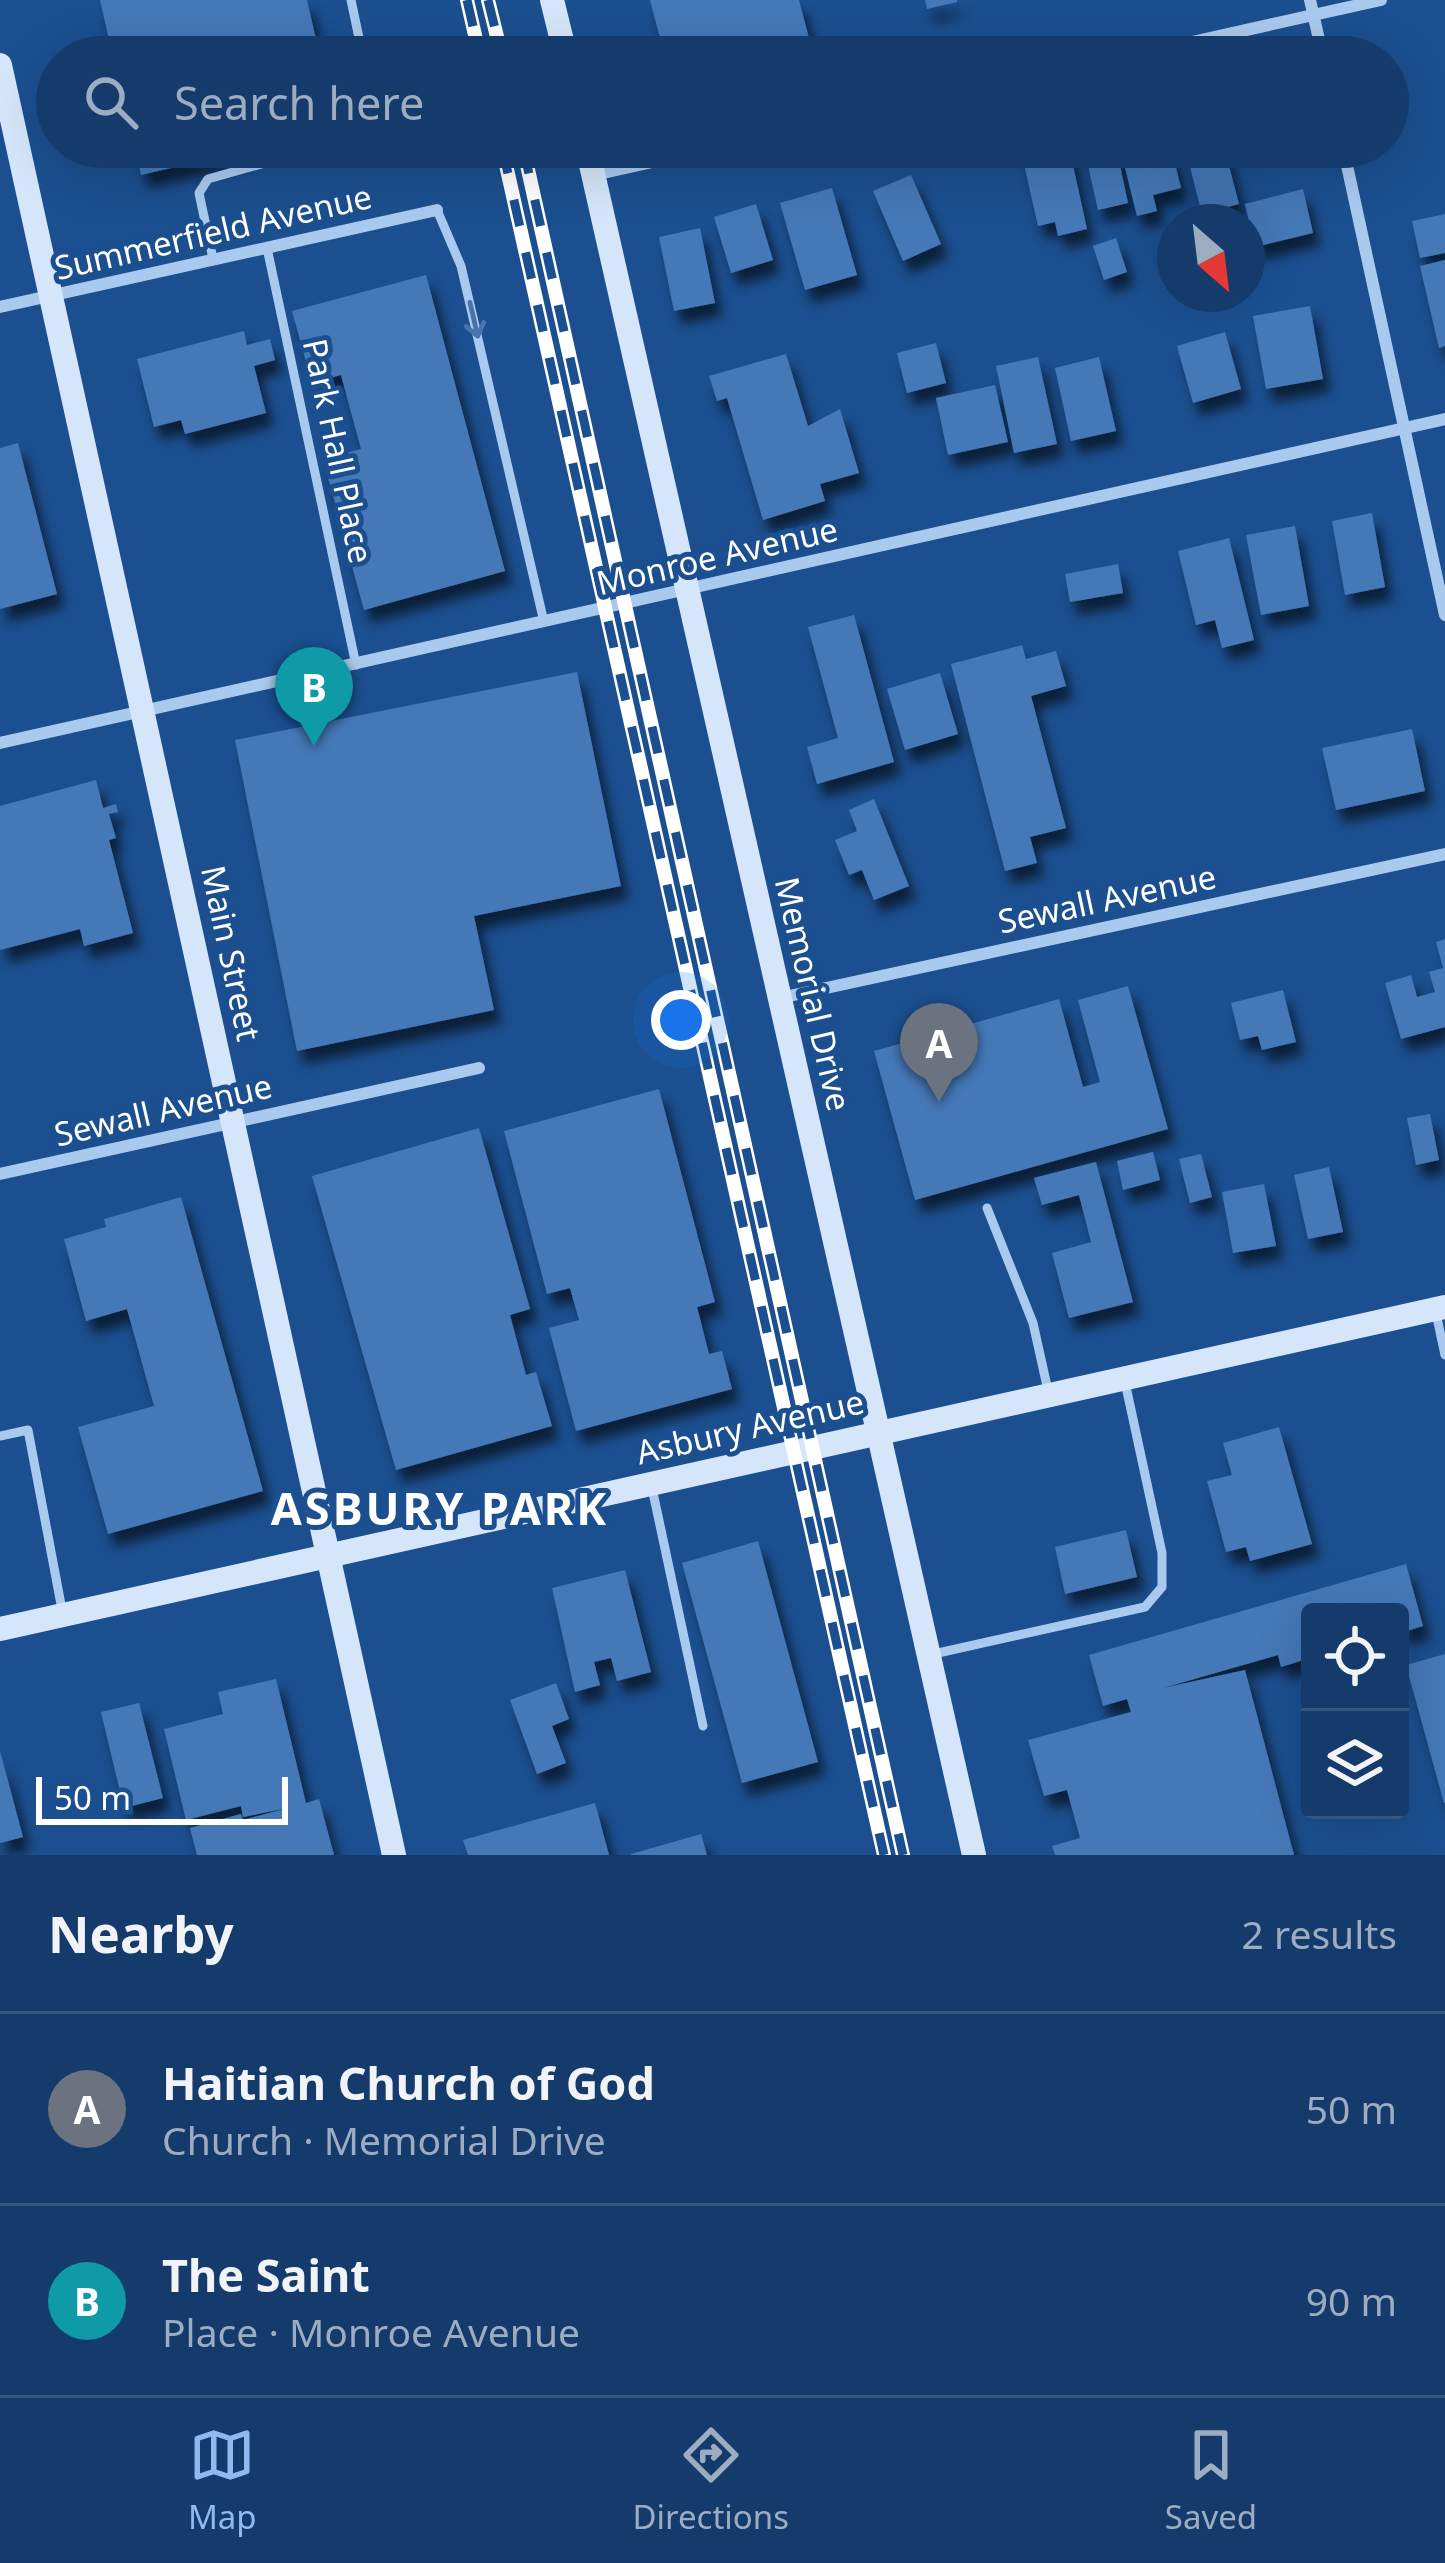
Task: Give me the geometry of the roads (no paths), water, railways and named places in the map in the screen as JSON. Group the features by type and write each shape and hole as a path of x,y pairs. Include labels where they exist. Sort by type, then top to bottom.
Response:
{"main road":[{"path":"553,0 561,36"},
{"name":"Main Street","path":"0,65 394,1855"},
{"name":"Memorial Drive","path":"592,168 974,1855"},
{"name":"Asbury Avenue","path":"0,1629 1440,1308"}],"street":[{"path":"1310,0 1318,36"},
{"path":"1219,36 1381,0"},
{"path":"594,175 626,168"},
{"path":"1348,168 1445,615"},
{"name":"Summerfield Avenue","path":"0,307 437,210"},
{"name":"Monroe Avenue","path":"0,743 1445,419"},
{"name":"Sewall Avenue","path":"780,998 1445,854"},
{"name":"Sewall Avenue","path":"0,1174 479,1068"}],"lane":[{"path":"351,0 359,36"},
{"path":"213,260 199,193 208,178 244,168"},
{"path":"437,210 461,266 544,624"},
{"name":"Park Hall Place","path":"267,248 356,665"},
{"path":"987,1208 1033,1323 1048,1395"},
{"path":"1440,1308 1445,1355"},
{"path":"929,1655 1145,1607 1162,1587 1162,1553 1124,1378"},
{"path":"0,1436 28,1430 63,1615"},
{"path":"651,1483 703,1726"}],"railway":[{"path":"467,0 475,36"},
{"path":"488,0 497,36"},
{"path":"507,168 884,1855"},
{"path":"528,168 903,1855"}],"place":[{"name":"The Saint","path":"314,746"},
{"name":"Haitian Church of God","path":"939,1102"}],"district":[{"name":"ASBURY PARK","path":"440,1509"}]}
